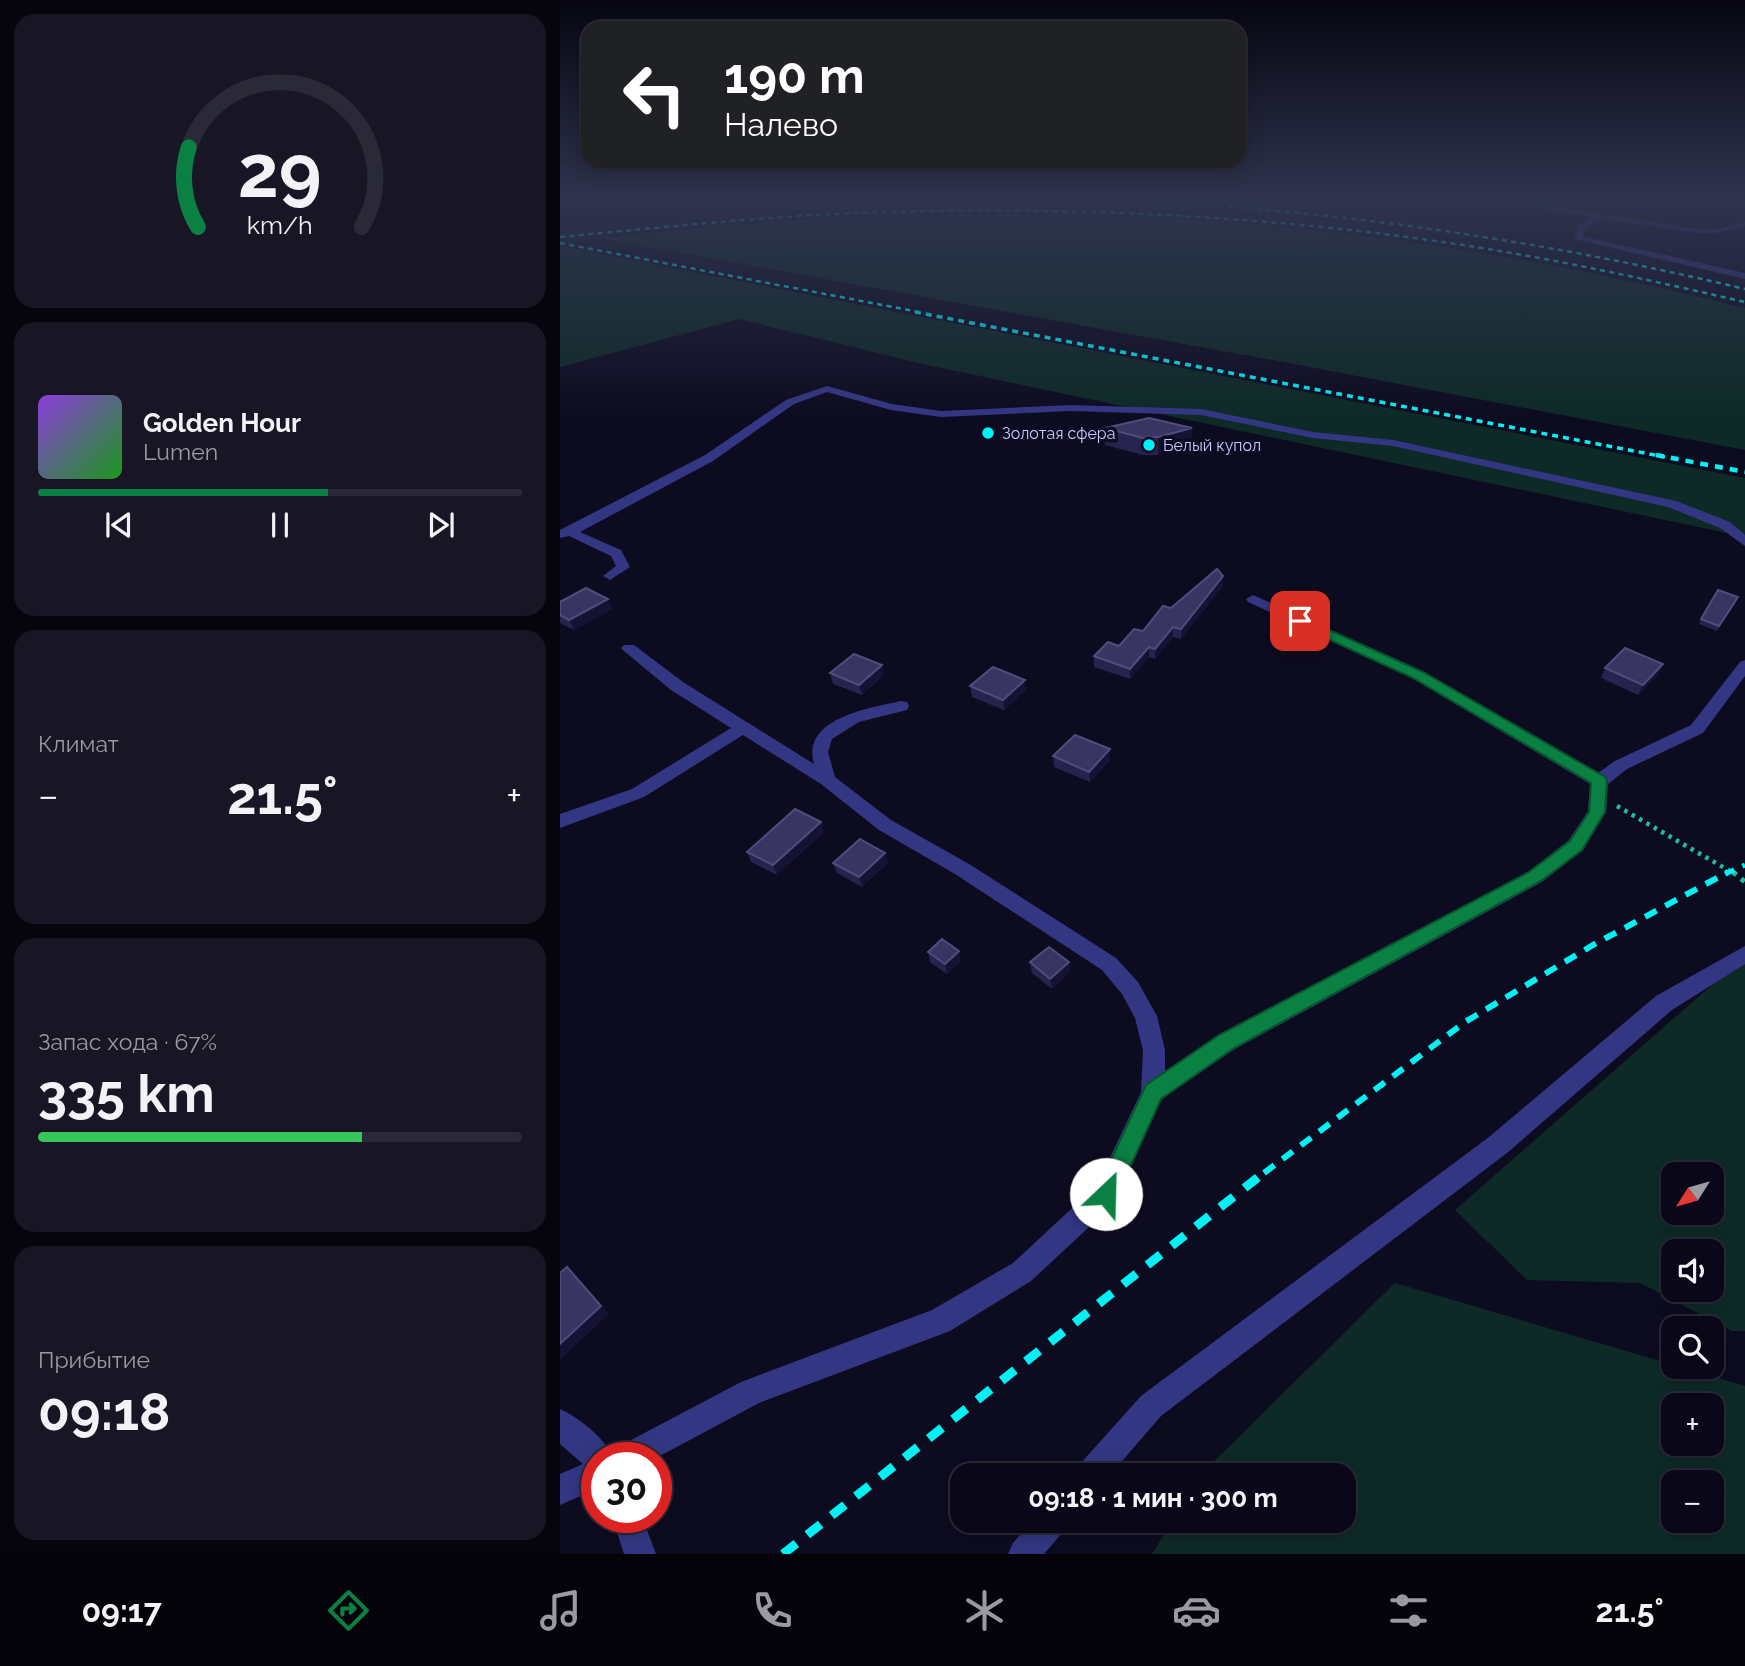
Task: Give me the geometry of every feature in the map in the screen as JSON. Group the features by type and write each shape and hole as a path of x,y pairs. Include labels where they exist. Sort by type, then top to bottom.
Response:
{"street":[{"path":"565,533 709,458 790,402 827,389 891,407 941,414 1070,408 1201,412 1313,435 1393,443 1672,504 1725,525 1745,542"},
{"path":"565,533 616,553 623,568 610,576"},
{"path":"1253,599 1418,675 1599,788"},
{"path":"629,648 677,686 827,780 885,825 962,869 1109,964 1130,989 1146,1016 1154,1051 1153,1092 1106,1194 1021,1272 940,1321 751,1392 656,1442"},
{"path":"1153,1092 1227,1042 1535,877 1576,845 1597,812 1599,788 1621,765 1697,729 1745,665"},
{"path":"827,780 819,752 825,736 853,718 901,706"},
{"path":"560,821 638,793 743,728"},
{"path":"1101,1463 1151,1406 1498,1145 1664,1003 1745,954"},
{"path":"560,1424 581,1443"},
{"path":"560,1490 581,1480"},
{"path":"633,1533 640,1554"},
{"path":"1024,1554 1042,1533"}],"path":[{"path":"1599,788 1731,870 1745,882"}],"green space":[{"path":"560,273 695,273 1745,478 1745,540 1732,534 927,365 739,319 560,367"},
{"path":"790,273 1587,273 1606,276 1745,308 1745,450 1289,363"},
{"path":"1745,956 1745,1331 1732,1331 1724,1327 1724,1316 1703,1316 1676,1302 1724,1302 1724,1239 1661,1239 1661,1294 1640,1283 1527,1280 1455,1210"},
{"path":"1395,1283 1661,1361 1661,1379 1721,1379 1745,1386 1745,1554 1152,1554 1165,1533 1356,1533 1356,1463 1212,1463"}],"building":[{"path":"1149,418 1192,428 1143,438 1105,428"},
{"path":"1217,569 1223,576 1181,629 1173,627 1155,649 1149,647 1130,669 1094,656 1108,642 1119,646 1134,629 1143,631 1163,606 1171,608"},
{"path":"586,588 608,599 569,620 560,615 560,602"},
{"path":"1718,590 1738,597 1719,626 1701,619"},
{"path":"1625,648 1663,664 1643,685 1605,668"},
{"path":"854,654 882,665 859,685 830,673"},
{"path":"993,667 1025,680 1003,700 970,686"},
{"path":"1075,735 1110,749 1089,772 1053,756"},
{"path":"795,809 821,822 773,865 747,852"},
{"path":"860,839 885,853 859,877 833,863"},
{"path":"942,939 959,951 945,964 928,952"},
{"path":"1049,947 1069,962 1050,979 1030,962"},
{"path":"567,1267 601,1306 560,1344 560,1273"}],"railway":[{"path":"714,273 924,313"},
{"path":"1612,273 1745,302"},
{"path":"1670,273 1745,289"},
{"path":"915,312 1665,457"},
{"path":"1656,455 1745,472"},
{"path":"1725,874 1745,865"},
{"path":"1264,1173 1465,1022 1593,945 1728,872"},
{"path":"783,1554 1266,1171"}],"place":[{"name":"Золотая сфера","path":"988,433"},
{"name":"Белый купол","path":"1149,445"}],"route":[{"path":"1106,1194 1153,1092 1227,1042 1535,877 1576,845 1597,812 1600,780 1418,675 1300,621"}]}
